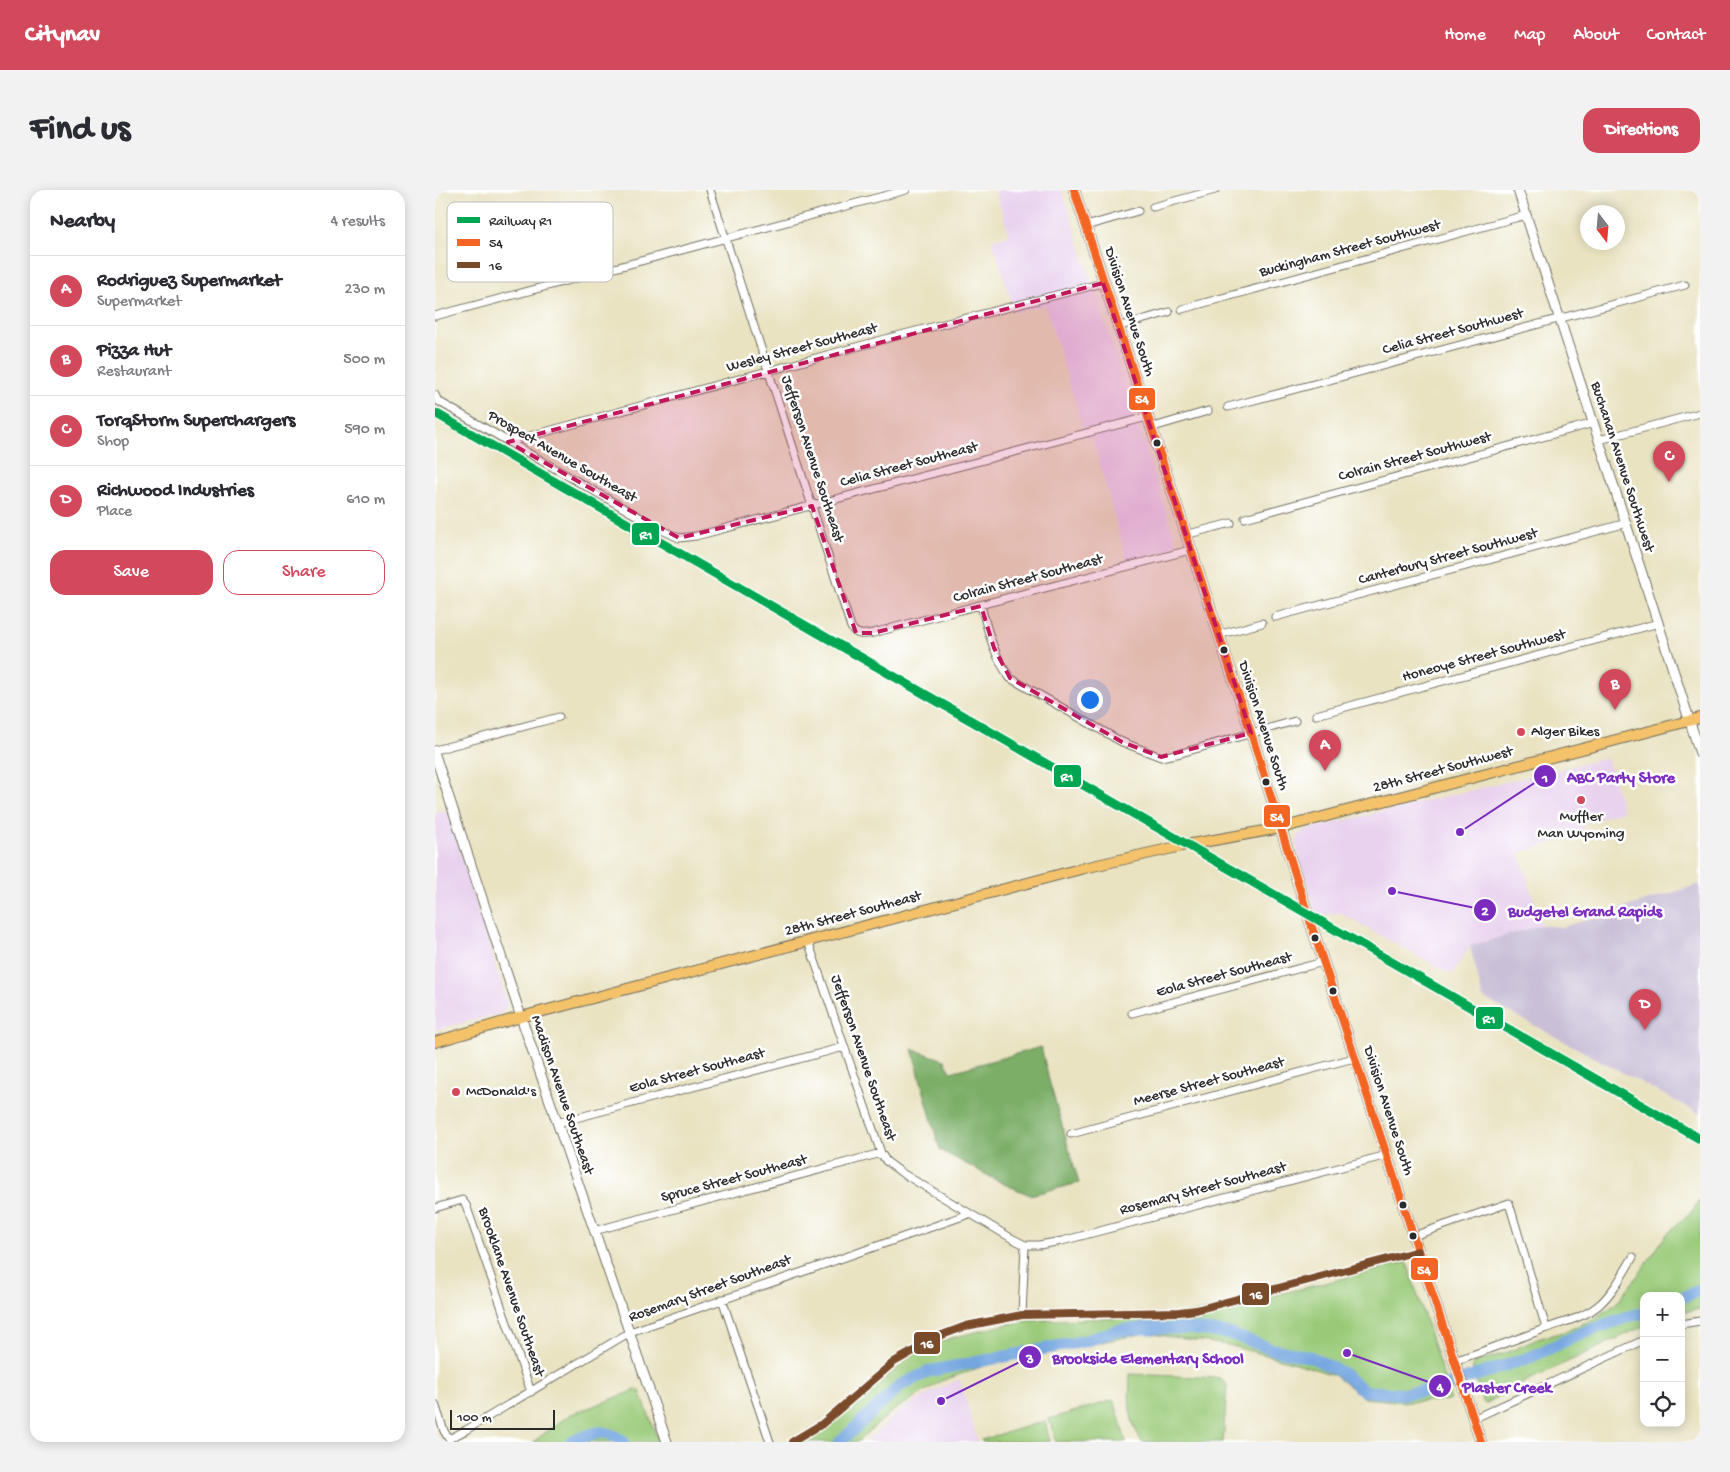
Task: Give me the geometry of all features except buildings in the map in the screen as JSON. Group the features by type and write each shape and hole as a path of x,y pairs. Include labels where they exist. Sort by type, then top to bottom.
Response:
{"main road":[{"name":"Division Avenue South","path":"1074,190 1150,428 1251,733 1354,1058 1481,1442"},
{"name":"28th Street Southwest","path":"1281,828 1695,719"},
{"name":"28th Street Southeast","path":"435,1042 521,1017 1137,856 1281,828"}],"street":[{"name":"Jefferson Avenue Southeast","path":"710,190 851,626 856,633 865,635 873,633"},
{"path":"613,268 906,190"},
{"path":"1153,207 1215,190"},
{"name":"Buchanan Avenue Southwest","path":"1518,190 1558,318 1659,624 1695,719 1700,753"},
{"path":"1086,226 1138,211"},
{"name":"Buckingham Street Southwest","path":"1182,309 1526,215"},
{"path":"435,316 562,282"},
{"name":"Wesley Street Southeast","path":"508,442 898,336 1103,283"},
{"name":"Celia Street Southwest","path":"1228,407 1685,285"},
{"path":"1117,326 1169,312"},
{"name":"Prospect Avenue Southeast","path":"435,395 438,401 660,529 679,538"},
{"path":"1150,428 1208,412"},
{"path":"1599,440 1700,413"},
{"name":"Celia Street Southeast","path":"679,538 688,538 812,506 1147,417"},
{"name":"Colrain Street Southwest","path":"1245,518 1593,423"},
{"path":"1185,534 1231,522"},
{"name":"Canterbury Street Southwest","path":"1275,617 1627,523"},
{"name":"Colrain Street Southeast","path":"873,633 1190,550"},
{"path":"981,606 1000,665 1010,678 1122,742 1161,756 1181,753 1295,721"},
{"path":"1218,634 1262,623"},
{"name":"Honeoye Street Southwest","path":"1316,715 1659,624"},
{"path":"435,750 559,717"},
{"name":"Madison Avenue Southeast","path":"435,755 521,1017 667,1442"},
{"name":"Jefferson Avenue Southeast","path":"808,941 881,1153 886,1161 902,1174 1011,1238 1025,1244"},
{"name":"Eola Street Southeast","path":"1133,1013 1323,962"},
{"name":"Eola Street Southeast","path":"557,1123 844,1046"},
{"name":"Meerse Street Southeast","path":"1071,1134 1354,1058"},
{"name":"Spruce Street Southeast","path":"594,1231 881,1153"},
{"name":"Rosemary Street Southeast","path":"1025,1244 1039,1245 1062,1241 1387,1155"},
{"name":"Brooklane Avenue Southeast","path":"435,1208 462,1200 469,1212 531,1392"},
{"path":"1413,1236 1509,1203 1546,1328"},
{"name":"Rosemary Street Southeast","path":"435,1404 449,1439 629,1332 969,1214"},
{"path":"1021,1315 1025,1244"},
{"path":"792,1442 822,1424 894,1362 920,1346 966,1326 1021,1315 1187,1311 1418,1251"},
{"path":"1456,1366 1495,1348 1589,1312 1599,1305 1620,1280 1633,1257"},
{"path":"722,1299 771,1442"},
{"path":"1685,1323 1700,1321"},
{"path":"1473,1419 1640,1342"}],"highlighted area":[{"path":"1103,283 1251,733 1161,757 1122,742 1010,678 994,648 981,606 873,633 856,633 812,506 679,538 508,442"}],"shaded area":[{"path":"995,190 1062,190 1176,542 1171,549 1127,561 1092,437 1086,438 1045,305 1015,312 992,240 1009,235"},
{"path":"1607,758 1623,811 1583,824 1586,833 1519,853 1542,925 1470,946 1452,975 1340,913 1317,916 1296,846 1298,835 1305,830"},
{"path":"447,810 507,1003 502,1013 435,1030 435,813"},
{"path":"1700,884 1700,1114 1483,998 1470,946 1542,925 1563,927"},
{"path":"960,1379 978,1442 865,1442 900,1411 933,1391"}],"green space":[{"path":"1041,1047 1079,1183 1030,1195 1004,1184 940,1150 912,1049 945,1060 951,1072"},
{"path":"1700,1200 1700,1309 1685,1311 1685,1292 1640,1292 1640,1328 1529,1380 1485,1404 1483,1402 1472,1366 1474,1363 1508,1352 1540,1338 1567,1331 1591,1320 1616,1304 1666,1235 1692,1211"},
{"path":"1407,1262 1451,1400 1407,1402 1364,1398 1334,1375 1292,1362 1228,1345 1145,1333 992,1363 941,1381 890,1413 857,1442 797,1442 835,1419 914,1354 947,1339 1021,1321 1163,1317 1196,1313"},
{"path":"1130,1374 1220,1378 1227,1385 1223,1442 1142,1442 1131,1417"},
{"path":"639,1389 659,1442 533,1442 569,1415"},
{"path":"1114,1400 1126,1442 1056,1442 1049,1419"},
{"path":"1045,1421 1050,1442 982,1442 981,1440"}],"waterway":[{"path":"1685,1296 1700,1290"},
{"path":"840,1442 901,1385 930,1371 1085,1341 1116,1331 1145,1328 1192,1329 1231,1334 1271,1349 1311,1357 1341,1372 1364,1391 1403,1394 1437,1389 1531,1357 1582,1333 1640,1314"},
{"path":"572,1442 598,1432 610,1434 624,1442"}],"rail line":[{"name":"R1","path":"435,413 1700,1139"}],"transit line":[{"name":"54","path":"1074,190 1251,733 1308,915 1481,1442"},
{"name":"16","path":"792,1442 822,1424 894,1362 942,1335 966,1326 1022,1315 1179,1312 1196,1310 1418,1251"}],"place":[{"name":"TorqStorm Superchargers","path":"1669,482"},
{"name":"Pizza Hut","path":"1615,710"},
{"name":"Alger Bikes","path":"1521,732"},
{"name":"Rodriguez Supermarket","path":"1325,771"},
{"name":"Muffler Man Wyoming","path":"1581,800"},
{"name":"ABC Party Store","path":"1460,832"},
{"name":"Budgetel Grand Rapids","path":"1392,891"},
{"name":"Richwood Industries","path":"1645,1030"},
{"name":"McDonald's","path":"456,1092"},
{"name":"Plaster Creek","path":"1347,1353"},
{"name":"Brookside Elementary School","path":"941,1401"}]}
